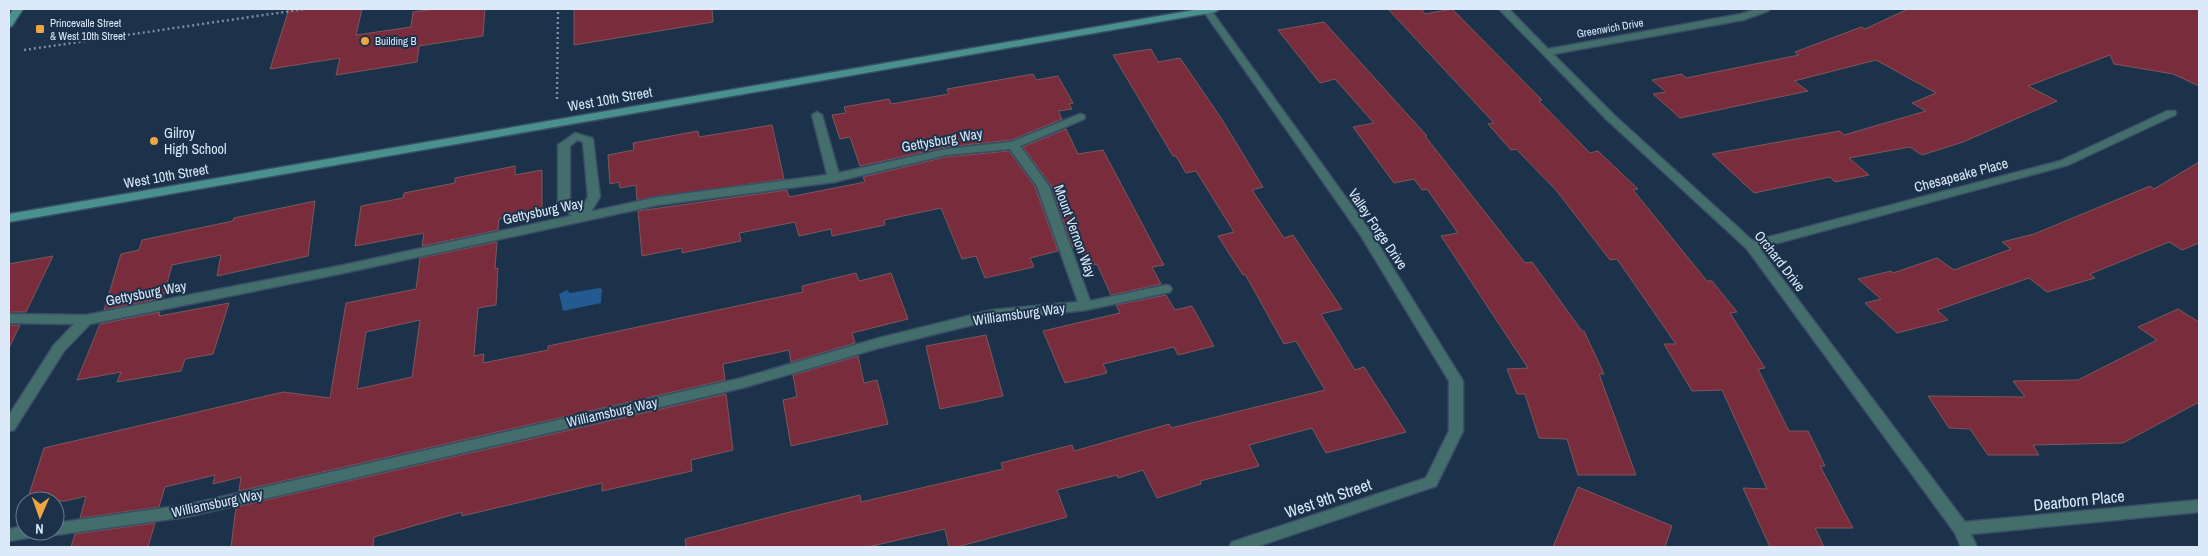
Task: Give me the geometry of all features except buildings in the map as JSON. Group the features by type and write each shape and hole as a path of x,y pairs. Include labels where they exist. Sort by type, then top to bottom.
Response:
{"street":[{"path":"9,24 18,9"},
{"name":"West 10th Street","path":"9,218 1208,9"},
{"name":"Valley Forge Drive","path":"1208,9 1366,234 1456,381 1456,431 1431,482"},
{"name":"Orchard Drive","path":"1504,9 1610,117 1751,246 1961,529 1970,547"},
{"name":"Greenwich Drive","path":"1546,52 1743,16 1765,9"},
{"name":"Chesapeake Place","path":"1751,246 2064,163 2171,113"},
{"path":"817,115 834,178"},
{"name":"Gettysburg Way","path":"9,318 86,320 339,270 658,201 834,178 946,152 1013,145 1080,117"},
{"path":"572,120 575,136"},
{"path":"575,136 588,140 594,197 581,218 564,202 564,146 575,136"},
{"name":"Mount Vernon Way","path":"1013,145 1043,186 1086,306"},
{"name":"Williamsburg Way","path":"65,528 186,511 742,383 879,343 992,315 1086,306 1166,289"},
{"path":"9,426 59,348 86,320"},
{"name":"West 9th Street","path":"1236,547 1431,482"},
{"name":"Dearborn Place","path":"1961,529 2199,506"}],"path":[{"path":"24,50 305,9"},
{"path":"557,99 558,9"}],"water":[{"path":"602,289 601,303 563,311 559,294 567,290 570,293"}],"place":[{"name":"Princevalle Street & West 10th Street","path":"40,29"},
{"name":"Building B","path":"365,41"},
{"name":"Gilroy High School","path":"154,141"}]}
